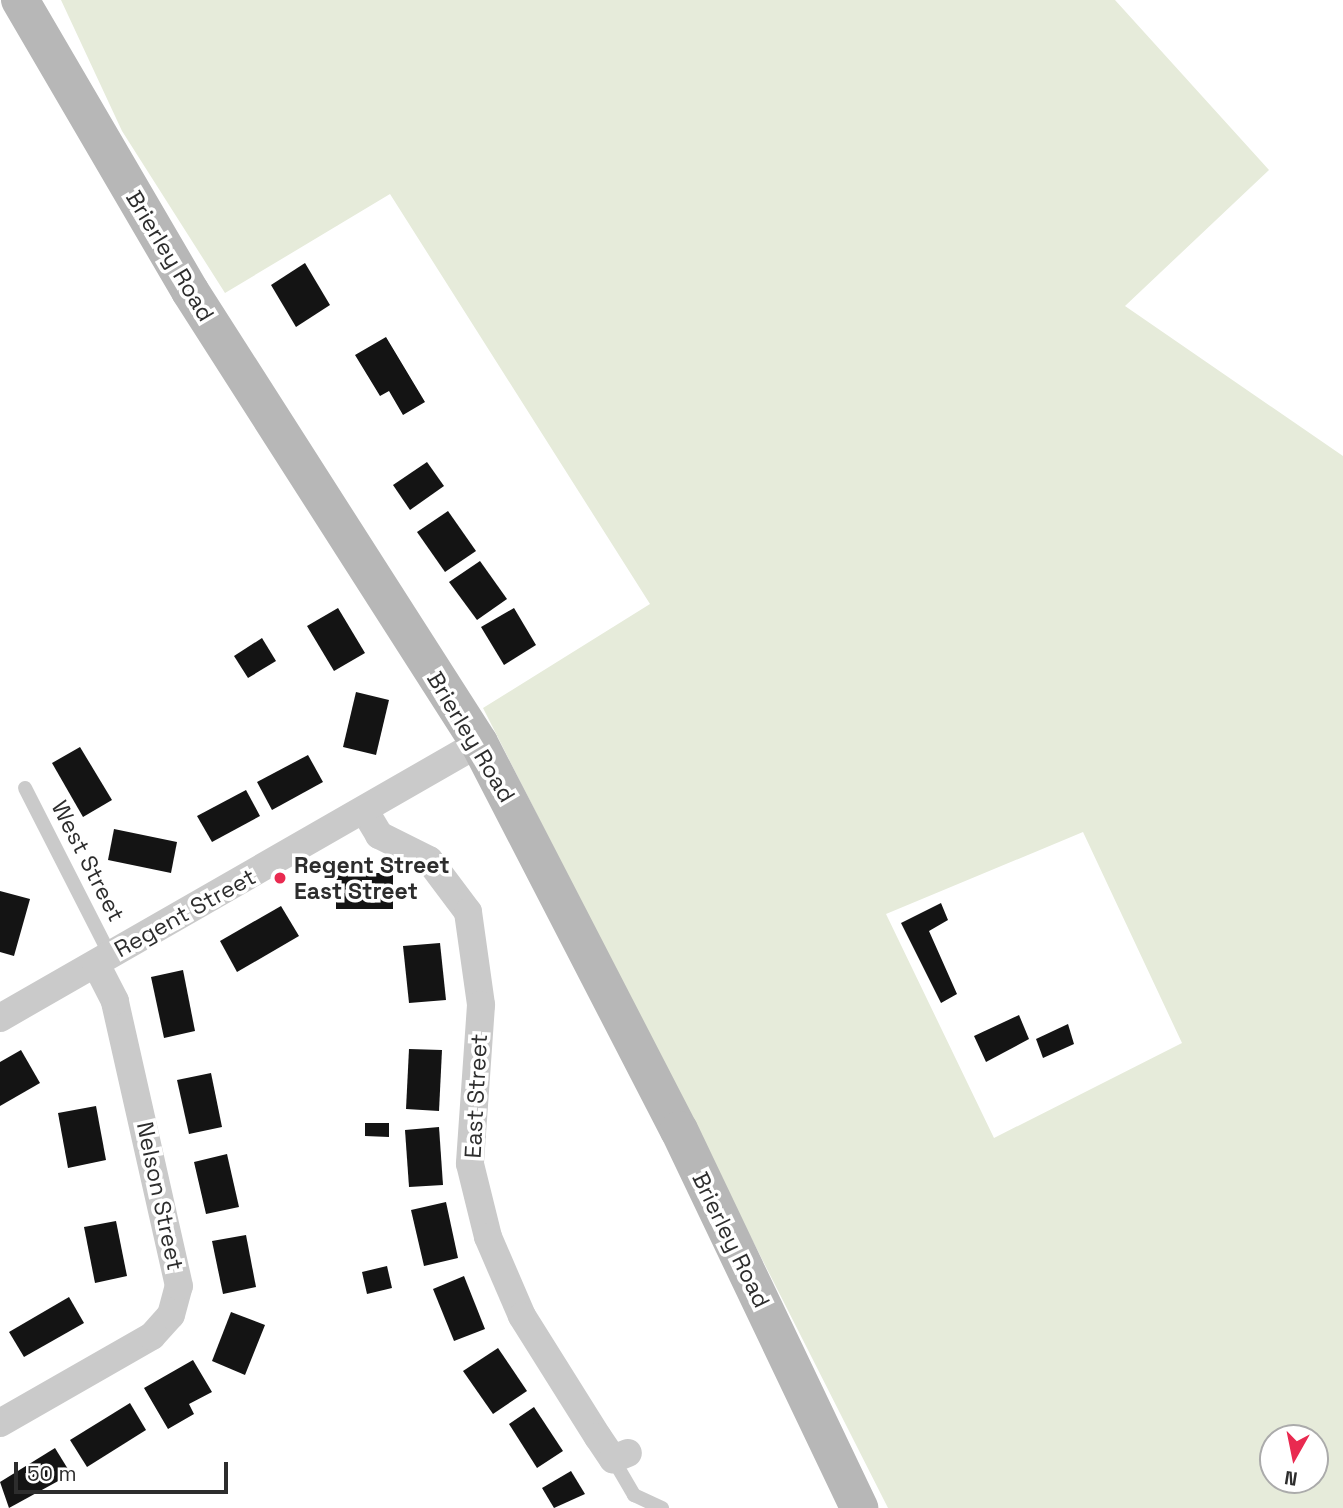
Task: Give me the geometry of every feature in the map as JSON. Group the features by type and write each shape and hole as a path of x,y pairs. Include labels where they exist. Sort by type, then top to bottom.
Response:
{"street":[{"name":"Brierley Road","path":"20,0 190,291 479,743 649,1069 859,1508"},
{"name":"Regent Street","path":"0,1018 366,813 479,743"},
{"name":"East Street","path":"366,813 380,835 429,860 468,912 481,1005 470,1164 488,1237 522,1316 620,1456"},
{"name":"Nelson Street","path":"0,1423 152,1336 172,1315 179,1286 115,1002 103,960"}],"lane":[{"name":"West Street","path":"25,788 103,960"},
{"path":"620,1456 634,1494 662,1508"}],"green space":[{"path":"61,0 1115,0 1269,170 1125,306 1343,456 1343,1508 888,1508 483,708 650,604 390,194 225,293 122,131","holes":["1083,832 1182,1043 994,1138 886,914"]}],"building":[{"path":"305,263 330,305 296,327 271,285"},
{"path":"386,337 425,402 403,415 389,391 380,396 355,355"},
{"path":"427,462 444,486 410,510 393,485"},
{"path":"448,511 476,551 445,572 417,532"},
{"path":"480,561 507,599 477,620 449,582"},
{"path":"338,608 365,653 334,671 307,626"},
{"path":"514,608 536,645 504,665 481,627"},
{"path":"262,638 276,661 248,678 234,656"},
{"path":"356,692 389,700 376,755 343,747"},
{"path":"80,747 112,800 83,817 52,763"},
{"path":"308,755 323,782 272,810 257,782"},
{"path":"246,790 260,816 212,842 197,816"},
{"path":"114,829 177,842 171,873 108,860"},
{"path":"336,873 393,873 393,909 336,909"},
{"path":"0,891 30,899 14,956 0,952"},
{"path":"941,903 948,920 929,931 957,994 941,1003 901,923"},
{"path":"281,906 299,936 237,972 220,941"},
{"path":"440,943 446,1000 409,1003 403,946"},
{"path":"183,970 195,1031 164,1038 151,977"},
{"path":"1019,1015 1029,1039 986,1062 974,1036"},
{"path":"1068,1024 1074,1044 1043,1058 1036,1039"},
{"path":"409,1049 442,1050 439,1111 406,1109"},
{"path":"21,1050 40,1083 0,1106 0,1062"},
{"path":"211,1073 222,1127 189,1134 177,1080"},
{"path":"96,1106 106,1160 68,1168 58,1113"},
{"path":"365,1123 389,1123 389,1137 365,1136"},
{"path":"439,1127 443,1185 409,1187 405,1130"},
{"path":"227,1154 239,1207 206,1214 194,1162"},
{"path":"446,1202 458,1258 424,1266 411,1210"},
{"path":"116,1221 127,1276 95,1283 84,1227"},
{"path":"246,1235 256,1287 223,1294 212,1241"},
{"path":"387,1266 392,1288 367,1294 362,1272"},
{"path":"464,1276 485,1329 454,1341 433,1289"},
{"path":"69,1297 84,1323 24,1357 9,1332"},
{"path":"231,1312 265,1325 245,1375 212,1361"},
{"path":"498,1348 527,1391 493,1414 463,1371"},
{"path":"193,1360 212,1392 189,1404 194,1414 168,1429 144,1388"},
{"path":"130,1403 146,1430 87,1467 70,1440"},
{"path":"534,1407 563,1451 537,1468 509,1424"},
{"path":"55,1448 71,1474 9,1508 0,1482"},
{"path":"571,1471 585,1494 554,1508 542,1488"}],"place":[{"name":"Regent Street East Street","path":"280,878"}]}
